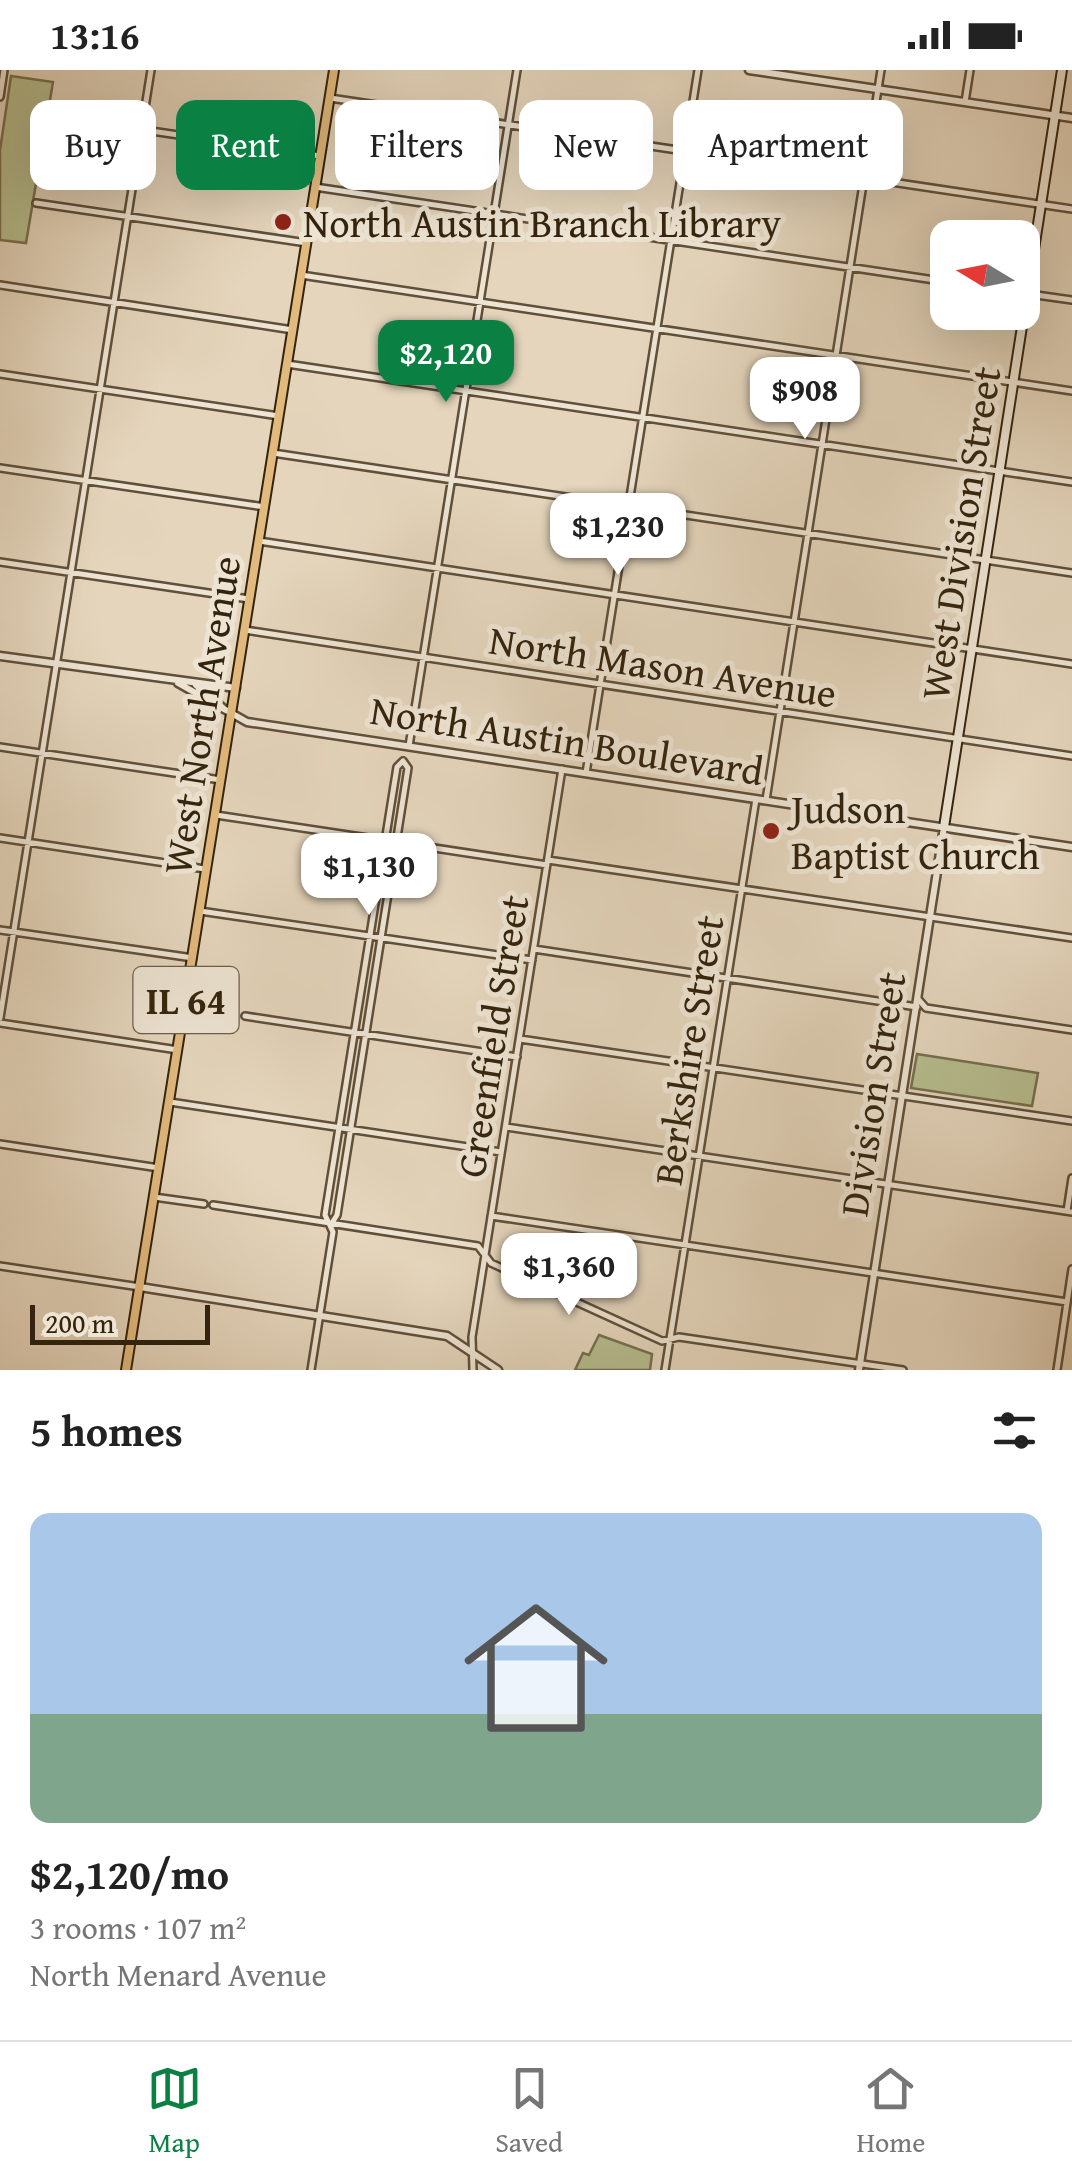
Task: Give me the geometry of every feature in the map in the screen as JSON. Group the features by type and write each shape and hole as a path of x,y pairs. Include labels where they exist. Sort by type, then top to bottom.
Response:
{"main road":[{"name":"West North Avenue","path":"315,187 333,70"},
{"name":"West Division Street","path":"1038,220 1062,70"},
{"name":"West North Avenue","path":"126,1370 216,815 228,712 236,688 315,190"},
{"name":"West Division Street","path":"944,827 1020,330"}],"street":[{"path":"0,97 4,70"},
{"path":"146,100 151,70"},
{"path":"409,746 517,70"},
{"path":"694,100 698,70"},
{"path":"749,70 790,73 1072,118"},
{"path":"876,100 881,70"},
{"path":"965,102 970,70"},
{"path":"330,98 673,149"},
{"path":"156,132 320,156"},
{"path":"903,184 1072,208"},
{"path":"315,187 930,279"},
{"path":"132,190 0,1020 178,1050"},
{"path":"586,773 679,190"},
{"path":"766,800 862,190"},
{"path":"36,203 307,242"},
{"path":"302,275 1072,391"},
{"path":"0,285 293,330"},
{"path":"1040,295 1072,300"},
{"path":"287,364 1072,482"},
{"path":"0,374 279,416"},
{"path":"273,453 1072,574"},
{"path":"0,468 264,508"},
{"path":"259,541 1072,664"},
{"path":"0,562 250,599"},
{"name":"North Mason Avenue","path":"245,630 1072,756"},
{"path":"0,656 236,688"},
{"path":"178,683 228,712"},
{"path":"195,684 228,712"},
{"name":"North Austin Boulevard","path":"228,712 247,722 1072,847"},
{"path":"0,747 221,780"},
{"path":"311,1370 408,768 403,762 397,767 324,1215 332,1224"},
{"name":"Greenfield Street","path":"473,1370 472,1337 562,770"},
{"name":"Berkshire Street","path":"665,1370 756,799"},
{"path":"216,815 1072,938"},
{"name":"Division Street","path":"859,1367 920,1004 944,827"},
{"path":"0,838 207,869"},
{"path":"200,911 532,960"},
{"path":"0,930 192,958"},
{"path":"534,949 920,1004 1072,1030"},
{"path":"185,1006 234,1013"},
{"path":"246,1016 516,1057"},
{"path":"520,1038 1072,1122"},
{"path":"170,1102 501,1152"},
{"path":"505,1127 1069,1212 1072,1178"},
{"path":"0,1144 159,1168"},
{"path":"154,1197 204,1204"},
{"path":"212,1205 478,1246 492,1263 662,1341 903,1370"},
{"path":"491,1216 1067,1302"},
{"path":"0,1266 447,1336 460,1341 474,1358 498,1370"},
{"path":"1056,1370 1072,1269"},
{"path":"1062,1333 1072,1334"}],"green space":[{"path":"11,76 53,82 50,100 30,100 30,190 35,190 26,243 0,240 0,150"},
{"path":"917,1054 1038,1073 1032,1106 911,1088"},
{"path":"599,1335 652,1354 650,1370 575,1370 583,1353 589,1355"}],"place":[{"name":"North Austin Branch Library","path":"283,222"},
{"name":"Judson Baptist Church","path":"771,831"}]}
